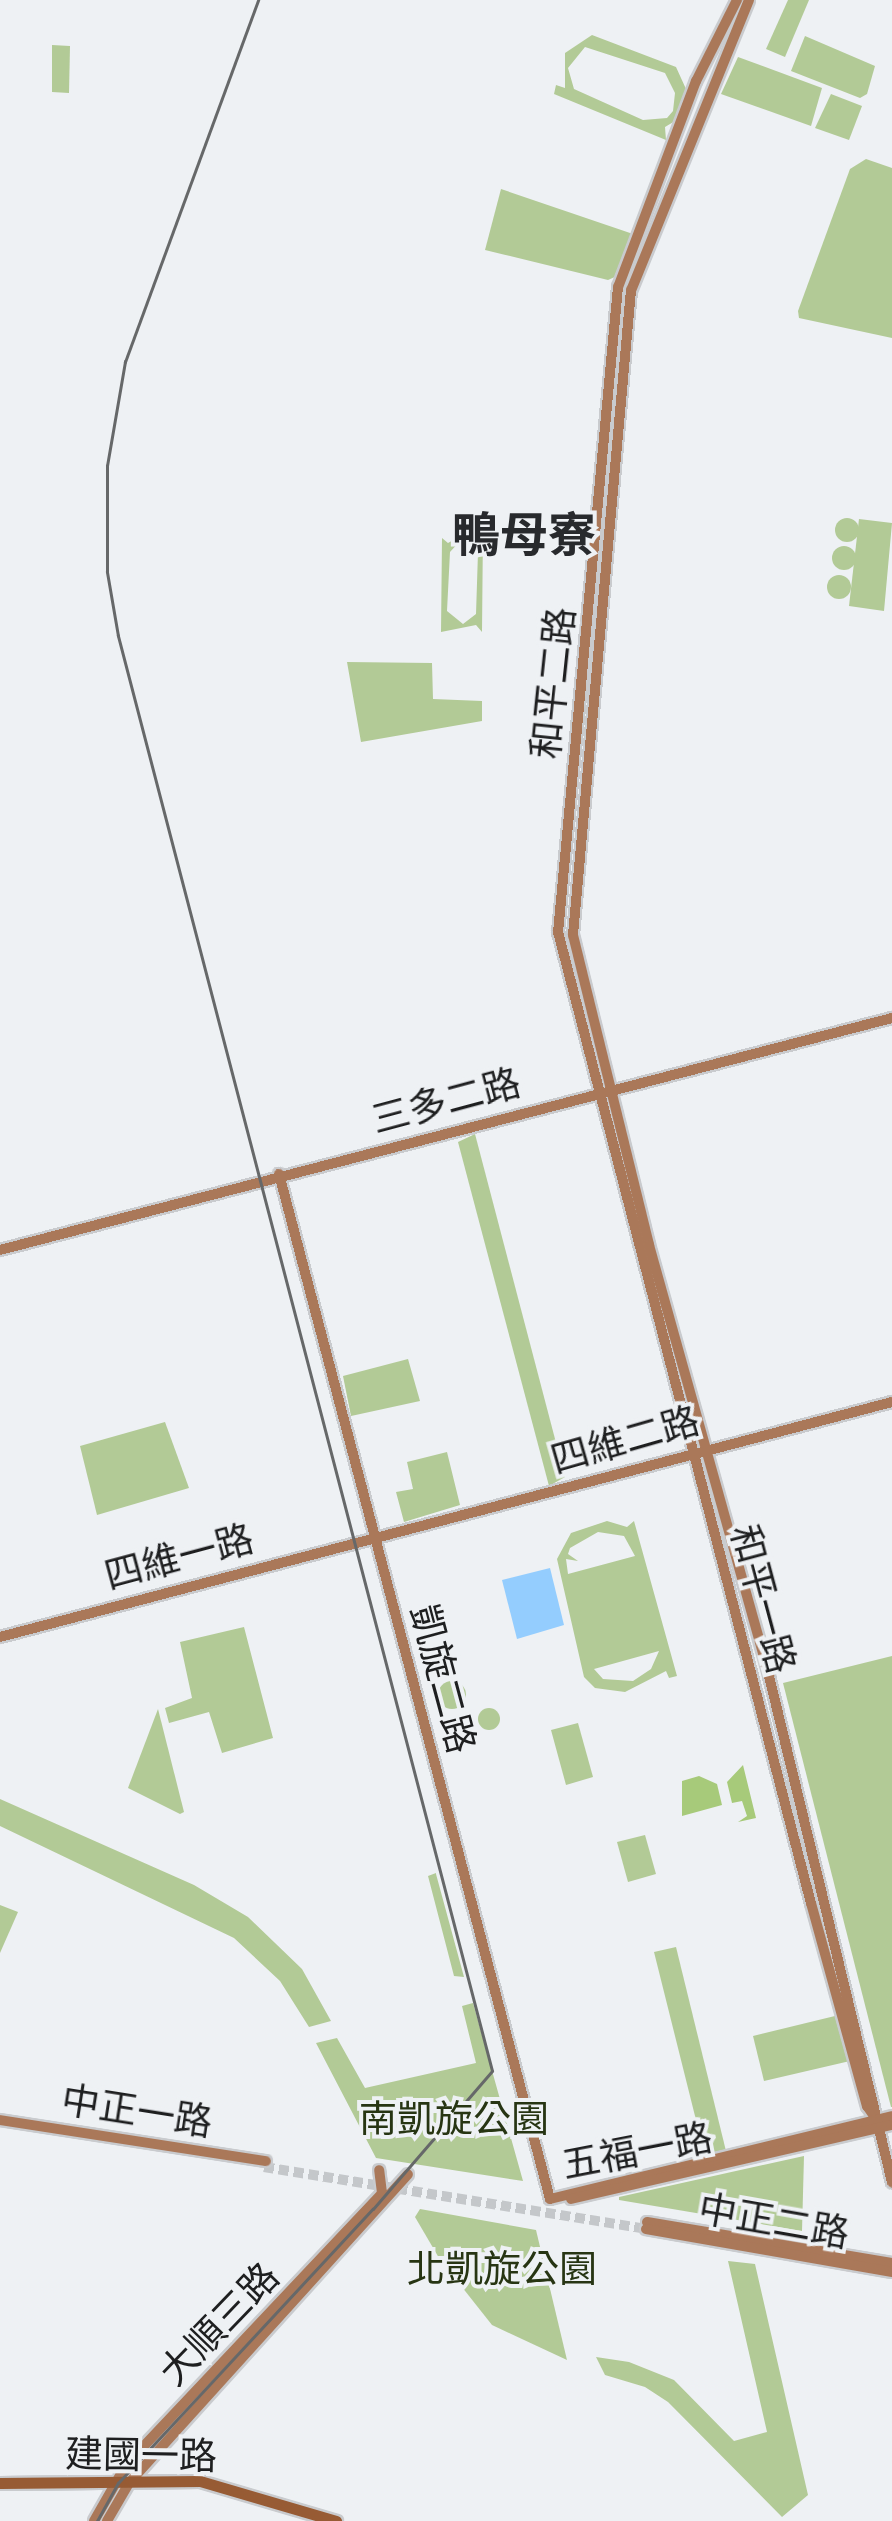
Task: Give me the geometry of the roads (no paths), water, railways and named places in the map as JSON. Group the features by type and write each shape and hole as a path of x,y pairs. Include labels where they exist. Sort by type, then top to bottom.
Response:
{"main road":[{"name":"建國一路","path":"0,2483 218,2483 336,2521"}],"street":[{"name":"和平二路","path":"610,1088 573,935 631,290 696,81 737,0"},
{"name":"和平二路","path":"596,1092 558,932 618,287 749,0"},
{"name":"三多二路","path":"0,1250 279,1174 892,1018"},
{"name":"和平一路","path":"610,1088 769,1676 878,2103 878,2124"},
{"name":"和平一路","path":"596,1092 854,2062 878,2124 892,2182"},
{"name":"凱旋二路","path":"279,1174 550,2199"},
{"name":"四維二路","path":"373,1534 635,1472 705,1448 892,1402"},
{"name":"四維一路","path":"0,1637 373,1534"},
{"name":"五福一路","path":"550,2199 590,2199 878,2124 892,2116"},
{"name":"中正一路","path":"0,2123 265,2164"},
{"name":"五福一路","path":"878,2124 892,2125"},
{"name":"大順三路","path":"94,2521 114,2482 375,2202 382,2193 379,2170"},
{"name":"大順三路","path":"107,2521 129,2483 408,2174"},
{"name":"中正二路","path":"892,2262 646,2225 892,2272"}],"water":[{"path":"550,1568 564,1625 517,1639 502,1580"}],"tunnel":[{"path":"264,2167 646,2229"}],"tram line":[{"path":"97,2521 118,2483 373,2209 492,2071 118,636 107,572 107,466 125,362 258,0"}],"district":[{"name":"鴨母寮","path":"524,536"}],"park label":[{"name":"南凱旋公園","path":"454,2119"},
{"name":"北凱旋公園","path":"502,2269"}]}
